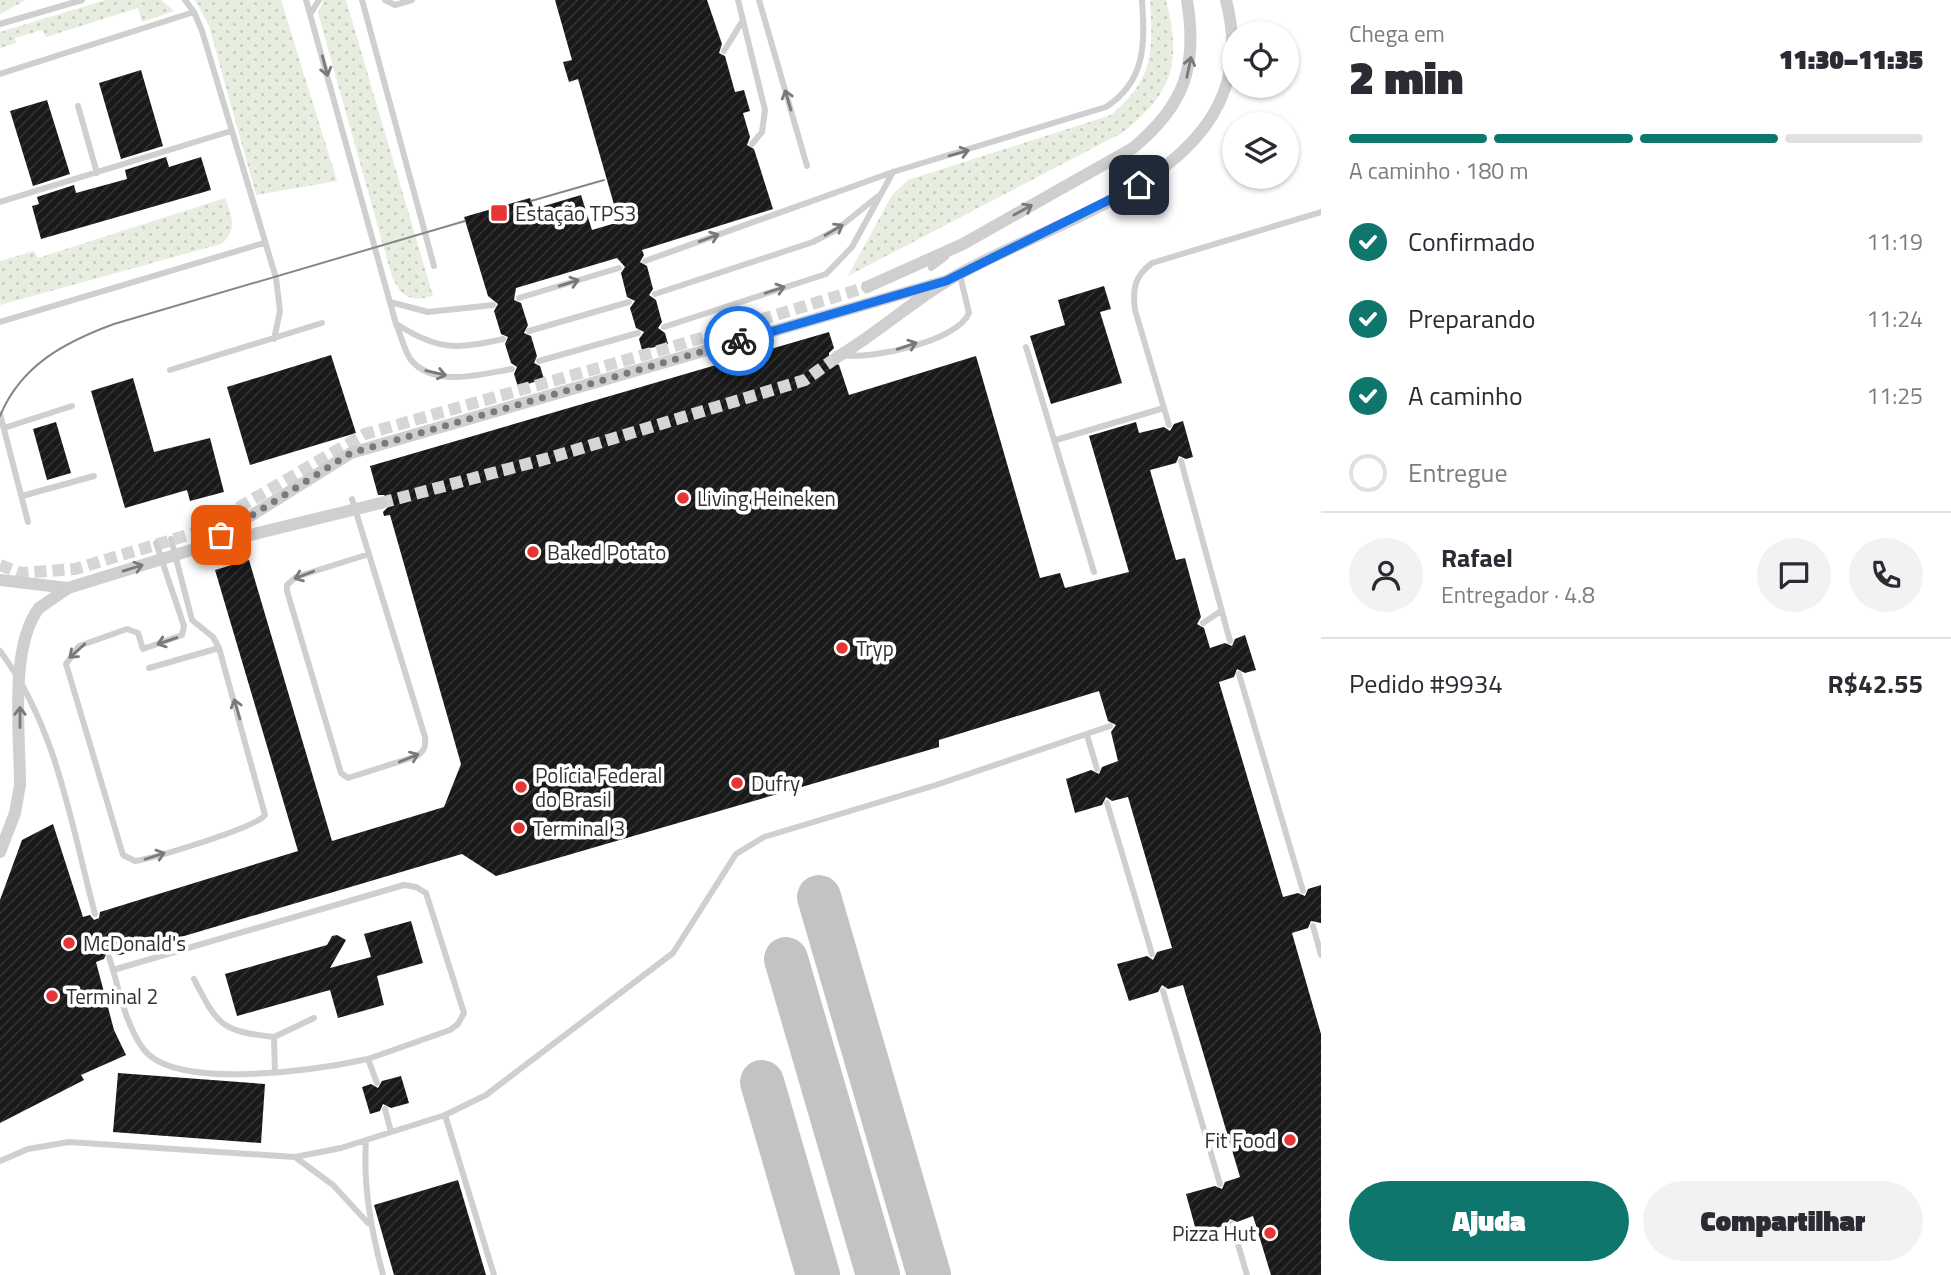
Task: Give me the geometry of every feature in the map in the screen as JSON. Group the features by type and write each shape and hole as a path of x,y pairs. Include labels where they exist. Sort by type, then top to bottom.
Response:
{"street":[{"path":"867,287 963,244 1133,148 1156,129 1185,82 1191,60 1192,31 1187,0"},
{"path":"201,547 351,453 946,281 1161,172 1197,138 1222,100 1231,60 1226,0"},
{"path":"839,355 946,281"},
{"path":"0,852 15,813 20,785 23,638 39,608 68,588 201,547 381,503"},
{"path":"0,580 68,588"}],"lane":[{"path":"47,0 50,10"},
{"path":"0,24 80,0"},
{"path":"185,0 194,12 279,295 274,339"},
{"path":"306,0 396,324 411,359 422,369 438,375 512,369"},
{"path":"311,14 319,0"},
{"path":"362,0 434,267"},
{"path":"385,0 395,5 412,0"},
{"path":"738,0 765,110 762,132 752,144"},
{"path":"760,0 807,166"},
{"path":"645,261 893,172 1091,114 1118,100 1137,74 1143,58 1142,0"},
{"path":"0,74 194,12"},
{"path":"724,51 743,19"},
{"path":"78,106 97,173"},
{"path":"0,202 231,131"},
{"path":"664,327 826,274 845,258 893,172"},
{"path":"655,294 813,242 836,230 881,193"},
{"path":"1170,425 1135,310 1133,290 1140,273 1152,263 1321,212"},
{"path":"0,322 264,243"},
{"path":"931,268 963,244"},
{"path":"519,298 620,268"},
{"path":"839,355 862,357 887,353 958,327 969,313 960,275"},
{"path":"390,302 428,312 493,305"},
{"path":"529,331 629,302"},
{"path":"170,370 322,323"},
{"path":"396,324 435,345 472,346 503,339"},
{"path":"539,360 638,334"},
{"path":"1026,347 1094,572"},
{"path":"4,428 72,406"},
{"path":"1056,440 1164,408"},
{"path":"0,414 29,522"},
{"path":"1181,461 1230,641"},
{"path":"22,496 94,476"},
{"path":"352,499 369,554 426,743 417,756 348,778 341,773 287,591 288,585 296,577 369,554"},
{"path":"156,543 184,626 182,635 144,649 138,634 127,629 79,646 66,663 123,855 128,859 142,860 237,830 258,822 265,815 219,649 213,637 192,620 171,539"},
{"path":"1203,623 1221,611"},
{"path":"149,668 219,649"},
{"path":"0,651 29,694 43,725 95,914"},
{"path":"1240,674 1303,891"},
{"path":"0,1161 28,1149 69,1142 295,1157 366,1140 445,1115 486,1095 673,953 736,854 764,838 1110,726"},
{"path":"1087,734 1097,769"},
{"path":"1107,803 1152,954"},
{"path":"109,957 128,1021 143,1049 158,1062 176,1069 238,1074 329,1068 368,1059 450,1030 458,1024 464,1013 426,893 416,887 404,885 113,970"},
{"path":"1313,926 1321,954"},
{"path":"194,979 212,1014 223,1025 239,1033 274,1038 314,1018"},
{"path":"1163,991 1220,1184"},
{"path":"274,1038 275,1073"},
{"path":"368,1059 377,1083"},
{"path":"386,1109 391,1132"},
{"path":"445,1115 494,1275"},
{"path":"366,1140 369,1225 383,1275"},
{"path":"295,1157 333,1185 369,1225"},
{"path":"1232,1224 1247,1275"}],"shaded area":[{"path":"0,0 26,0 0,14"},
{"path":"106,0 161,0 174,11 142,22 138,8 46,37 42,30 15,38 16,43 0,48 0,32"},
{"path":"195,0 281,0 337,181 256,195 209,26"},
{"path":"324,0 346,0 433,296 419,299 408,297 392,277 318,13"},
{"path":"1150,0 1166,0 1171,22 1173,59 1163,90 1139,118 1122,133 848,276 892,195 908,180 1111,115 1136,89 1148,64"},
{"path":"225,198 232,229 221,244 0,305 0,261 34,251 38,258"}],"building":[{"path":"555,0 707,0 722,44 719,53 725,56 735,92 744,90 750,111 743,113 750,137 747,145 754,149 773,209 642,250 644,255 640,262 647,266 653,289 649,295 656,300 662,322 658,328 665,333 668,344 642,350 639,339 644,332 636,328 630,308 635,301 627,297 621,273 625,267 617,258 516,288 514,300 521,303 528,325 524,333 531,336 537,356 534,363 540,366 544,379 518,387 514,374 517,367 511,363 505,344 508,337 501,334 494,311 498,304 488,296 464,217 530,198 534,209 581,195 592,230 619,222 578,79 569,82 563,62 572,60"},
{"path":"141,70 163,146 121,159 99,83"},
{"path":"47,100 70,174 33,186 10,111"},
{"path":"166,157 169,167 201,157 211,190 41,239 32,206 39,204 37,197 74,185 76,193 127,179 125,170"},
{"path":"1104,286 1111,309 1100,312 1122,383 1051,404 1030,336 1065,325 1058,300"},
{"name":"Terminal 3","path":"829,332 834,348 829,353 829,361 839,365 849,395 976,356 1040,578 1060,573 1065,588 1129,572 1089,436 1136,422 1139,433 1164,427 1170,431 1174,424 1183,421 1193,457 1186,459 1179,456 1176,463 1150,470 1176,560 1185,558 1201,617 1197,624 1204,628 1210,648 1225,643 1232,646 1235,639 1245,635 1256,670 1245,673 1237,669 1234,677 1219,682 1283,897 1298,893 1305,896 1308,889 1321,885 1321,923 1311,921 1308,928 1292,933 1321,1034 1321,1275 1271,1275 1253,1216 1237,1222 1230,1219 1226,1225 1197,1234 1186,1194 1215,1186 1222,1189 1225,1182 1240,1177 1183,985 1168,989 1162,985 1158,992 1129,1001 1117,964 1147,956 1153,960 1157,952 1172,948 1128,797 1112,801 1106,797 1102,805 1075,813 1066,779 1091,770 1099,774 1102,767 1118,761 1111,732 1116,725 1108,721 1099,691 939,740 939,747 496,876 462,854 120,955 107,952 104,959 96,962 114,1030 126,1055 81,1075 84,1080 0,1123 0,900 22,840 53,824 83,917 90,915 94,920 99,918 100,912 298,851 215,570 249,560 332,841 444,807 461,764 390,515 384,516 383,512 389,506 389,500 384,495 378,495 370,466"},
{"path":"331,355 356,433 250,465 227,387"},
{"path":"133,378 154,452 210,438 224,492 190,501 187,490 125,508 91,391"},
{"path":"56,422 71,473 47,480 33,429"},
{"path":"411,921 423,963 377,976 384,1005 338,1018 330,990 237,1016 225,974 327,945 332,936 337,935 346,940 330,968 371,957 364,934"},
{"path":"118,1073 265,1084 261,1143 113,1132"},
{"path":"401,1076 409,1103 391,1108 383,1104 380,1111 370,1114 362,1087 371,1084 378,1088 382,1081"},
{"path":"458,1180 486,1275 394,1275 374,1205"}],"taxiway":[{"path":"819,897 929,1275"},
{"path":"786,959 878,1275"},
{"path":"762,1082 818,1275"}],"tunnel":[{"path":"0,565 21,573 75,569 195,533 365,434 665,349 867,287"},
{"path":"381,503 549,458 805,380 837,357"}],"tram line":[{"path":"531,201 604,180"},
{"path":"0,416 9,398 32,369 62,348 96,331 465,221"}],"way so far":[{"path":"221,535 351,453 598,384 739,341"}],"place":[{"name":"Estação TPS3","path":"499,213"},
{"name":"Living Heineken","path":"683,498"},
{"name":"Baked Potato","path":"533,552"},
{"name":"Tryp","path":"842,648"},
{"name":"Dufry","path":"737,783"},
{"name":"Polícia Federal do Brasil","path":"521,787"},
{"name":"Terminal 3","path":"519,828"},
{"name":"McDonald's","path":"69,943"},
{"name":"Terminal 2","path":"52,996"},
{"name":"Fit Food","path":"1290,1140"},
{"name":"Pizza Hut","path":"1270,1233"}],"route":[{"path":"739,341 946,281 1139,185"}]}
